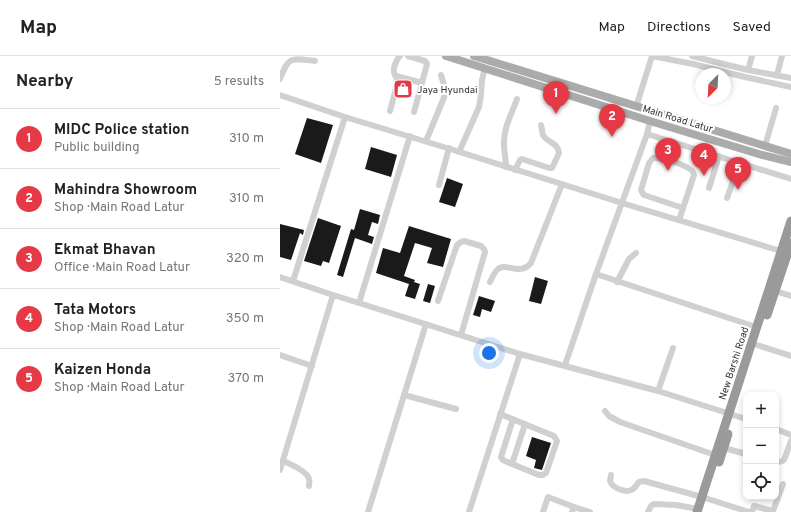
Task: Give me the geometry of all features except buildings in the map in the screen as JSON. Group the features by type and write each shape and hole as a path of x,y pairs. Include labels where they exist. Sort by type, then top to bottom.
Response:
{"highway":[{"name":"New Barshi Road","path":"705,498 715,455 757,345 775,291 791,221"},
{"name":"New Barshi Road","path":"700,511 724,448 731,414 756,327 784,253 791,243"}],"main road":[{"name":"Main Road Latur","path":"446,56 650,121 762,155 791,162"},
{"name":"Main Road Latur","path":"474,56 791,154"}],"street":[{"path":"390,111 398,81 394,74 394,69 400,56"},
{"path":"412,56 426,62 427,66 414,112"},
{"path":"636,107 652,56 791,87"},
{"path":"695,56 719,59 748,70 791,78"},
{"path":"748,70 752,56"},
{"path":"777,75 782,56"},
{"path":"280,79 289,60 293,58 315,61"},
{"path":"459,152 479,107 484,68"},
{"path":"426,141 445,95 445,88 441,75"},
{"path":"396,76 422,83"},
{"path":"280,95 345,117 784,253"},
{"path":"506,167 504,138 517,99"},
{"path":"765,146 776,108"},
{"path":"293,281 345,117"},
{"path":"565,366 596,274 647,134 650,121"},
{"path":"516,170 520,160 522,159 552,168 559,150 557,146 545,138 541,125"},
{"path":"647,134 748,165 791,180"},
{"path":"360,303 410,136"},
{"path":"439,185 449,148"},
{"path":"709,188 719,156"},
{"path":"678,220 694,175 693,172 689,168 659,158 653,158 649,163 641,190 643,194 682,208"},
{"path":"727,198 735,176 748,165"},
{"path":"490,282 498,268 524,269 531,263 562,184"},
{"path":"438,301 457,245 464,241 484,248 486,252 461,335"},
{"path":"617,282 629,259 636,254"},
{"path":"596,274 756,327"},
{"path":"280,277 333,296 360,303 520,354 658,392 743,418"},
{"path":"775,291 791,296"},
{"path":"280,470 333,296"},
{"path":"368,512 426,324"},
{"path":"757,345 791,356"},
{"path":"658,392 673,348"},
{"path":"469,512 520,354"},
{"path":"280,355 312,366"},
{"path":"404,396 456,409"},
{"path":"605,412 620,422 715,455"},
{"path":"500,414 554,436 557,441 546,473 543,475 539,475 512,464 503,460 501,457 513,420"},
{"path":"512,464 525,424"},
{"path":"779,430 791,435"},
{"path":"779,462 784,460 791,441"},
{"path":"280,442 288,445"},
{"path":"724,448 743,453"},
{"path":"283,461 306,474 309,478 309,486"},
{"path":"611,474 611,483 619,489 626,491 633,489 639,482 644,481 750,512 754,506 773,511 783,484"},
{"path":"543,512 548,497 573,510 590,512"},
{"path":"648,512 650,506 654,504 676,505 700,511"},
{"path":"674,512 676,505"}],"place":[{"name":"Jaya Hyundai","path":"403,89"},
{"name":"MIDC Police station","path":"556,114"},
{"name":"Mahindra Showroom","path":"612,137"},
{"name":"Ekmat Bhavan","path":"668,171"},
{"name":"Tata Motors","path":"704,176"},
{"name":"Kaizen Honda","path":"738,190"}]}
